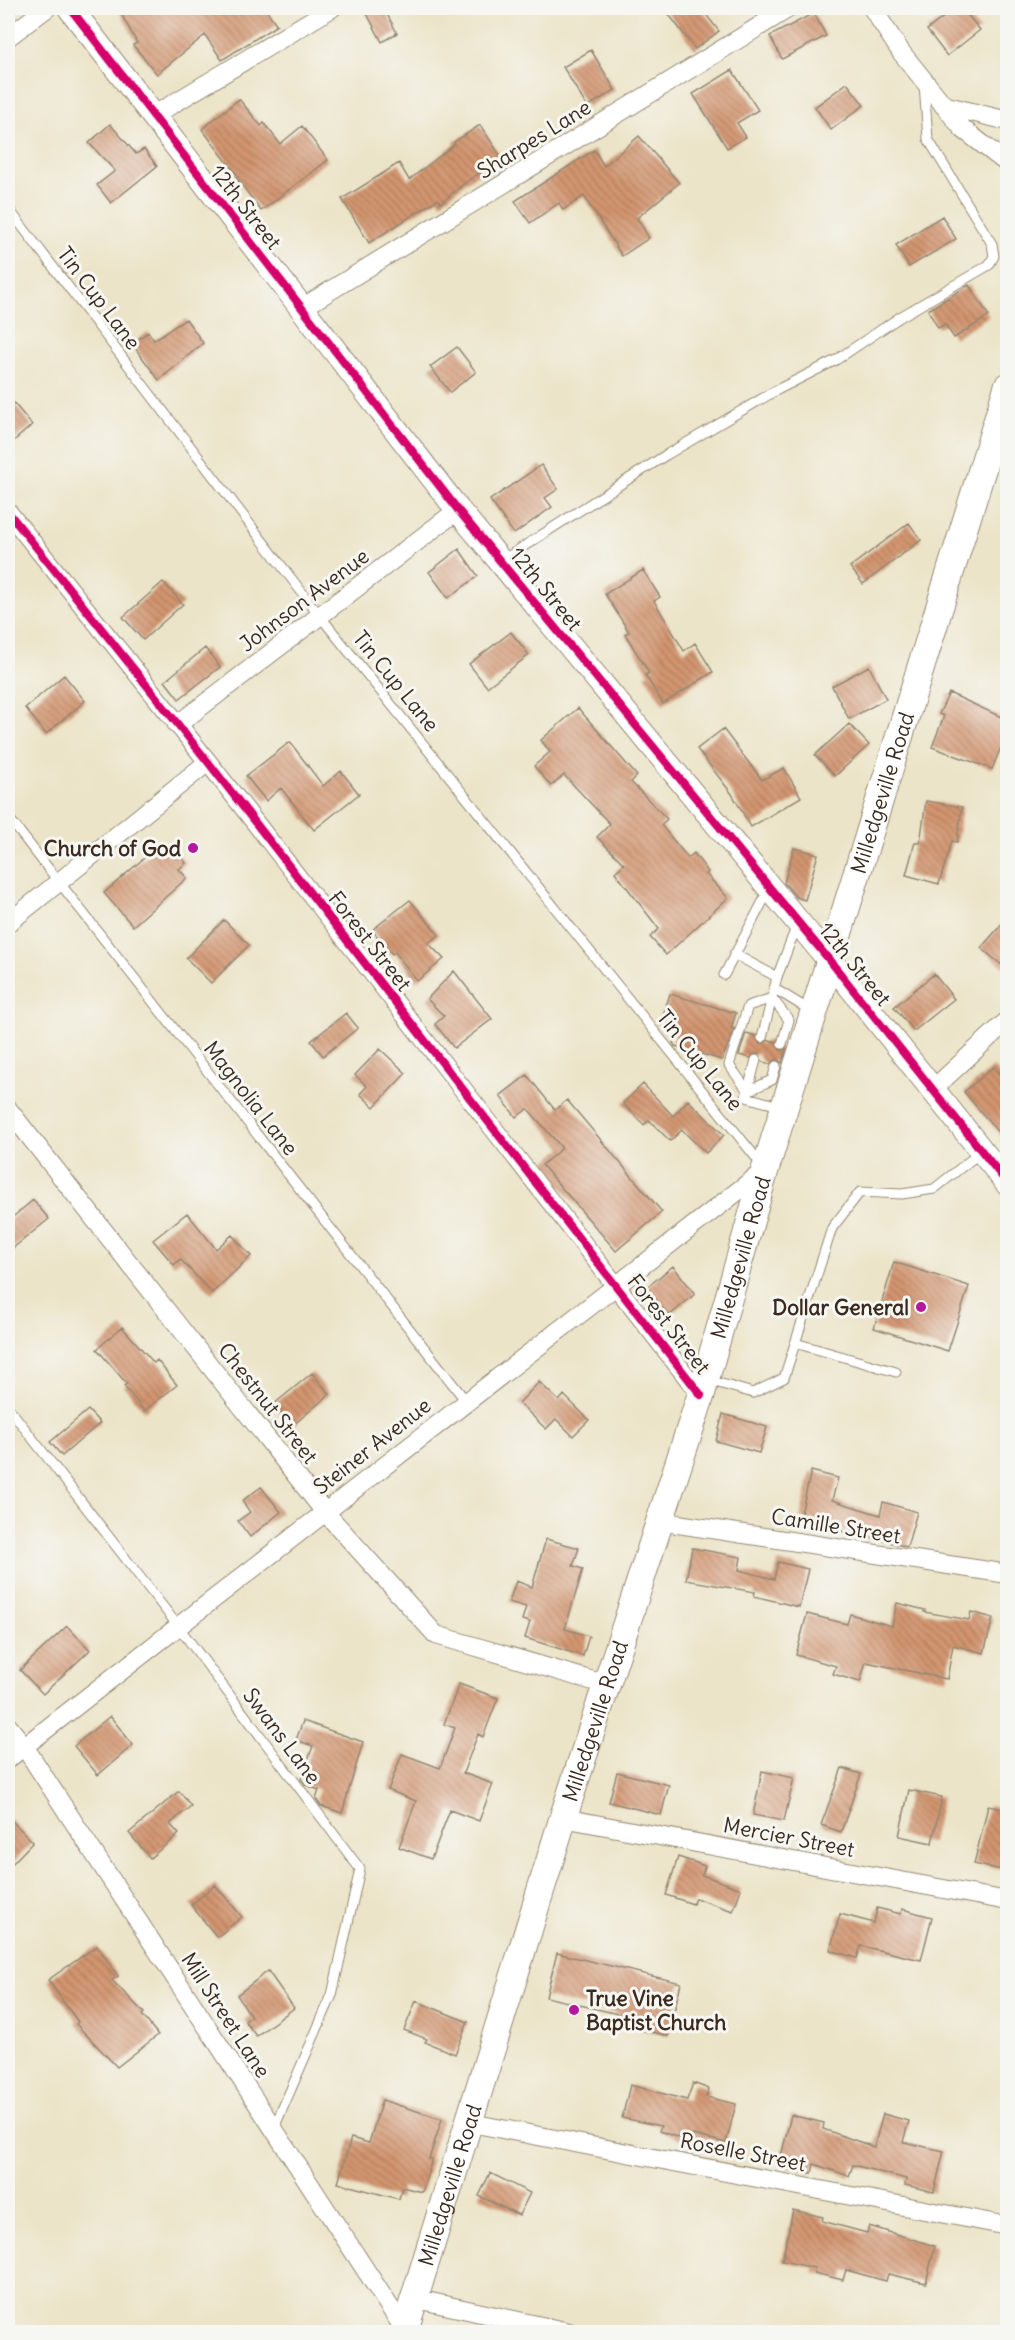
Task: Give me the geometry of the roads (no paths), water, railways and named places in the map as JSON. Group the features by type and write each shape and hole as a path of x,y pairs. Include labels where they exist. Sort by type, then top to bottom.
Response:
{"main road":[{"name":"Milledgeville Road","path":"406,2332 563,1818 703,1387 765,1170 1008,386"}],"street":[{"path":"8,37 47,8"},
{"name":"12th Street","path":"70,8 151,117 458,510 769,890 831,962 1008,1184"},
{"path":"151,117 332,8"},
{"name":"Sharpes Lane","path":"302,308 789,8"},
{"path":"872,8 901,52 963,129 1008,164"},
{"path":"943,105 1008,121"},
{"name":"Johnson Avenue","path":"177,725 458,510"},
{"name":"Forest Street","path":"8,512 208,762 617,1286 703,1387"},
{"path":"8,923 57,881 208,762"},
{"path":"933,1089 1008,1020"},
{"name":"Chestnut Street","path":"8,1109 324,1511 436,1635 607,1685"},
{"name":"Steiner Avenue","path":"8,1759 765,1170"},
{"name":"Camille Street","path":"658,1521 1008,1574"},
{"name":"Mill Street Lane","path":"8,1726 24,1746 406,2332"},
{"name":"Mercier Street","path":"563,1818 1008,1901"},
{"name":"Roselle Street","path":"471,2123 1008,2226"},
{"path":"417,2299 569,2332"}],"lane":[{"path":"500,562 666,455 775,391 836,360 900,317 988,265 994,256 992,244 928,139 924,81"},
{"name":"Tin Cup Lane","path":"8,208 320,616 765,1170"},
{"name":"Magnolia Lane","path":"8,817 466,1401"},
{"path":"724,975 769,890"},
{"path":"762,1038 777,977 797,923"},
{"path":"734,954 777,977"},
{"path":"775,988 815,1013"},
{"path":"772,999 789,1020 782,1044"},
{"path":"748,1091 729,1065 748,1006 772,999"},
{"path":"756,1060 746,1097 785,1108"},
{"path":"748,1091 772,1080 776,1066"},
{"path":"703,1387 753,1393 784,1378 832,1228 860,1192 902,1194 934,1189 982,1151"},
{"path":"795,1343 896,1372"},
{"name":"Swans Lane","path":"8,1407 178,1626 360,1869 332,1995 273,2129"}],"place":[{"name":"Church of God","path":"193,848"},
{"name":"Dollar General","path":"921,1307"},
{"name":"True Vine Baptist Church","path":"574,2010"}]}
